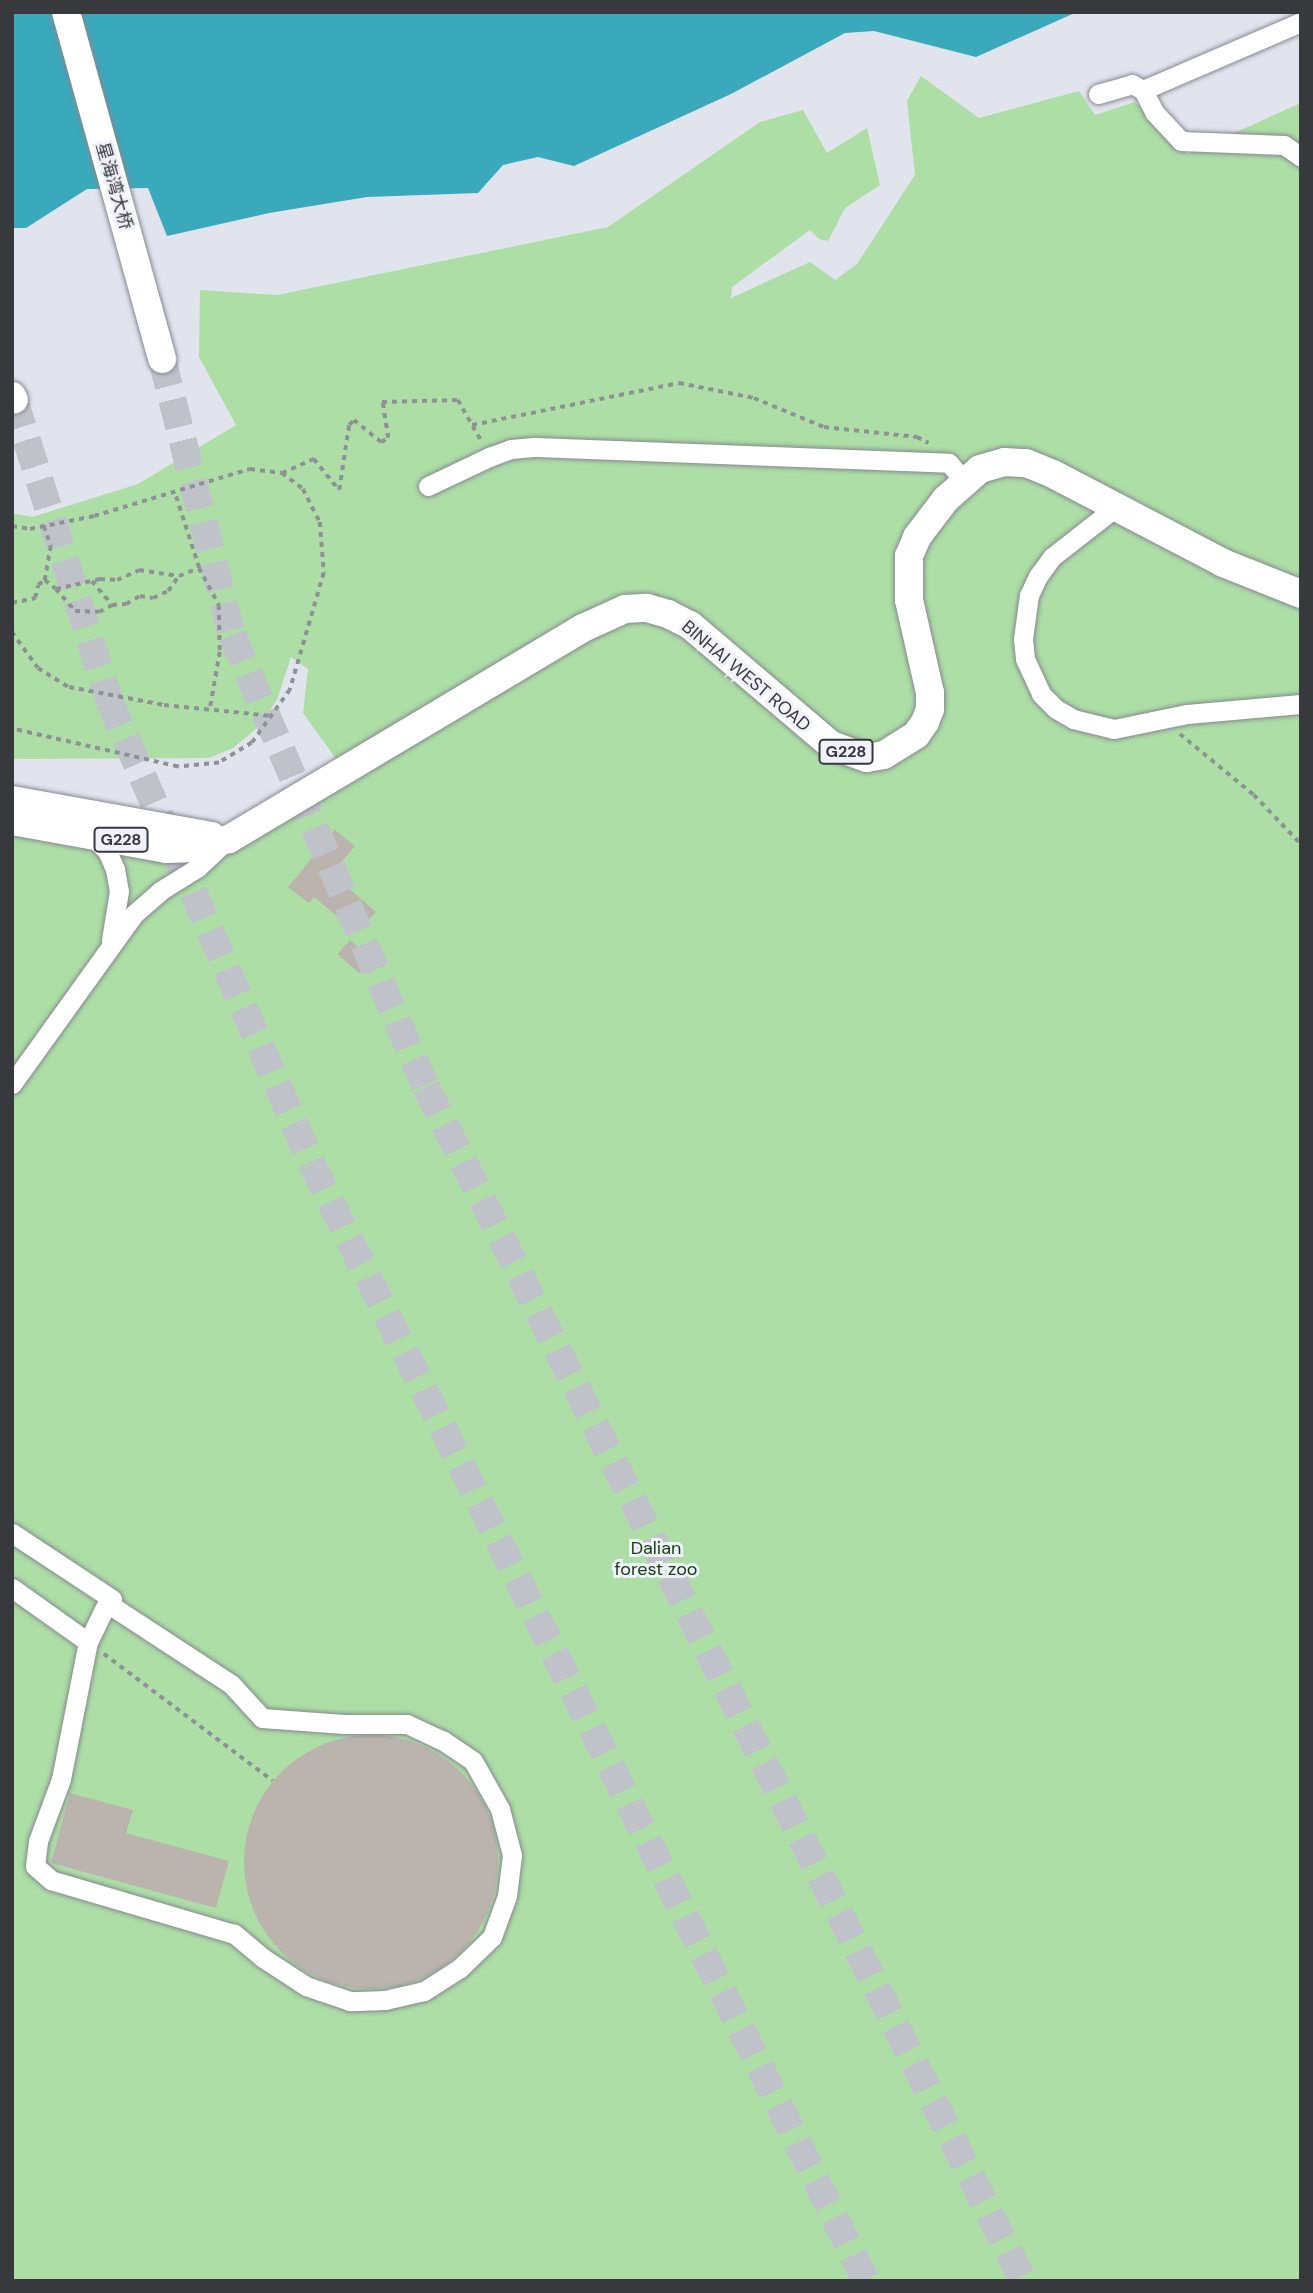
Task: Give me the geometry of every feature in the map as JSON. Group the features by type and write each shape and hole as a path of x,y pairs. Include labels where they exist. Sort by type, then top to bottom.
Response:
{"highway":[{"name":"星海湾大桥","path":"66,12 162,359"},
{"name":"BINHAI WEST ROAD","path":"12,821 166,849 189,848 229,838 583,628 625,609 647,608 668,614 690,625 831,745 867,758 884,755 916,735 930,709 930,693 909,600 909,556 957,472 1004,462 1026,463 1053,474 1251,576 1301,594"},
{"name":"G228","path":"12,800 229,838"}],"street":[{"path":"1143,90 1301,22"},
{"path":"1098,94 1132,84 1143,90 1154,113 1181,141 1284,145 1301,157"},
{"path":"428,486 511,449 536,447 957,472"},
{"path":"1116,507 1052,557 1038,576 1029,595 1024,620 1025,659 1041,694 1056,709 1073,719 1114,729 1162,719 1301,704"},
{"path":"92,835 107,851 115,869 119,891 110,948"},
{"path":"12,1084 134,915 160,891 197,868 229,838"},
{"path":"12,1533 112,1599"},
{"path":"12,1588 88,1642"},
{"path":"107,1603 231,1684 262,1718 344,1724 407,1724 442,1740 474,1762 500,1809 512,1854 507,1896 492,1937 460,1968 424,1991 386,2000 350,2001 306,1986 263,1958 234,1934 51,1880 35,1866 38,1840 61,1779 88,1642 107,1603"}],"path":[{"path":"472,425 679,383 754,398 824,427 917,437 936,446 957,472"},
{"path":"282,473 314,459 339,490 349,425 354,420 381,442 388,439 382,402 458,400 489,457"},
{"path":"12,526 30,529 93,516 250,469 282,473 303,489 320,522 324,573 290,690 252,743 219,763 178,767 12,729"},
{"path":"175,493 199,568 219,605 220,652 210,710"},
{"path":"44,526 51,546 45,580"},
{"path":"56,589 92,581 117,580 139,570 179,576 199,568"},
{"path":"45,580 75,611 99,612 126,604 140,596 153,598 168,592 179,576"},
{"path":"12,603 35,598 38,584 45,580"},
{"path":"92,581 112,606"},
{"path":"12,632 38,667 69,687 164,705 272,716"},
{"path":"1162,719 1254,795 1301,844"},
{"path":"88,1642 273,1781"}],"green space":[{"name":"Dalian forest zoo","path":"921,76 979,118 1079,91 1095,115 1135,102 1187,154 1301,103 1301,2281 12,2281 12,814 255,834 352,781 303,713 308,669 291,657 277,700 256,729 233,748 209,758 12,759 12,513 32,517 138,484 236,425 199,357 200,290 277,295 608,227 760,122 803,110 827,153 867,128 880,185 845,208 828,241 819,239 810,230 732,287 731,298 810,262 835,280 857,264 915,175 907,101"}],"water":[{"path":"12,12 1077,12 976,57 874,31 845,33 731,94 574,166 538,157 503,165 478,193 367,197 269,213 167,236 148,188 87,189 26,228 12,228"}],"building":[{"path":"335,830 355,846 332,874 376,912 357,933 314,897 309,903 288,887"},
{"path":"350,940 372,959 359,973 338,954"},
{"path":"371,1735 408,1740 442,1756 461,1772 477,1791 493,1825 498,1862 493,1899 477,1933 461,1952 442,1968 408,1984 371,1989 334,1984 300,1968 281,1952 265,1933 249,1899 244,1862 249,1825 265,1791 281,1772 300,1756 334,1740"},
{"path":"70,1793 133,1810 126,1833 229,1861 216,1908 51,1863"}],"tunnel":[{"path":"162,359 232,635 426,1087 1023,2281"},
{"path":"14,400 109,700 312,1164 866,2281"}]}
